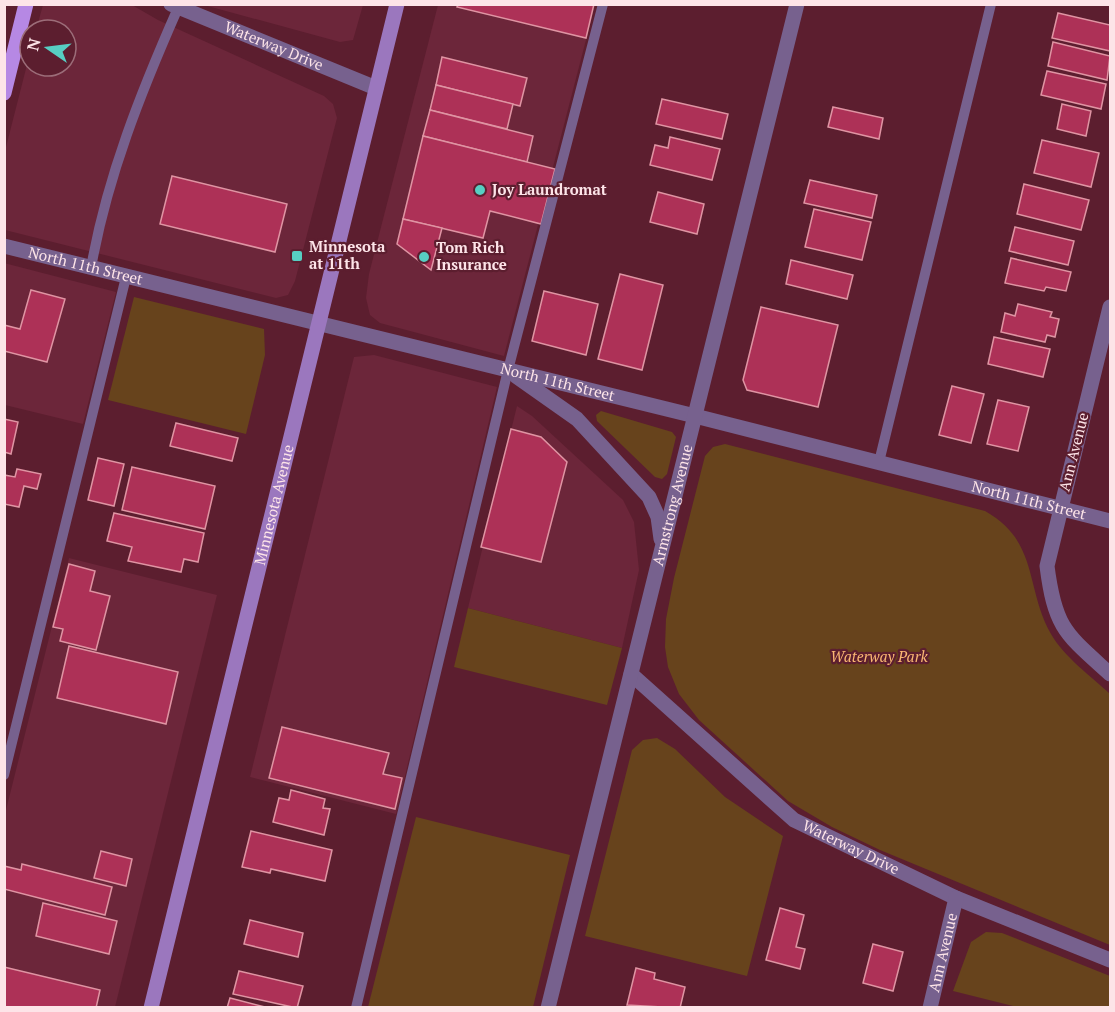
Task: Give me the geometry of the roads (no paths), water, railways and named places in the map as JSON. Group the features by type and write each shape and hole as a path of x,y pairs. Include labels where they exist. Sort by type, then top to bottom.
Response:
{"main road":[{"path":"4,93 26,4"},
{"name":"Minnesota Avenue","path":"151,1008 397,4"}],"street":[{"name":"Armstrong Avenue","path":"548,1008 797,4"},
{"name":"Waterway Drive","path":"174,6 195,10 376,88"},
{"name":"North 11th Street","path":"4,246 1110,521"},
{"name":"Ann Avenue","path":"1110,307 1047,566 1051,598 1057,616 1069,637 1110,674"},
{"path":"508,370 577,419 649,497 658,517 662,548"},
{"name":"Waterway Drive","path":"631,674 794,820 956,898 1110,960"},
{"name":"Ann Avenue","path":"930,1008 956,898"}],"lane":[{"path":"356,1008 508,370 603,4"},
{"path":"879,462 991,4"},
{"path":"91,268 100,219 139,96 174,6"},
{"path":"4,775 126,277"}],"place":[{"name":"Joy Laundromat","path":"480,190"},
{"name":"Minnesota at 11th","path":"297,256"},
{"name":"Tom Rich Insurance","path":"424,257"}],"park label":[{"name":"Waterway Park","path":"879,657"}]}
